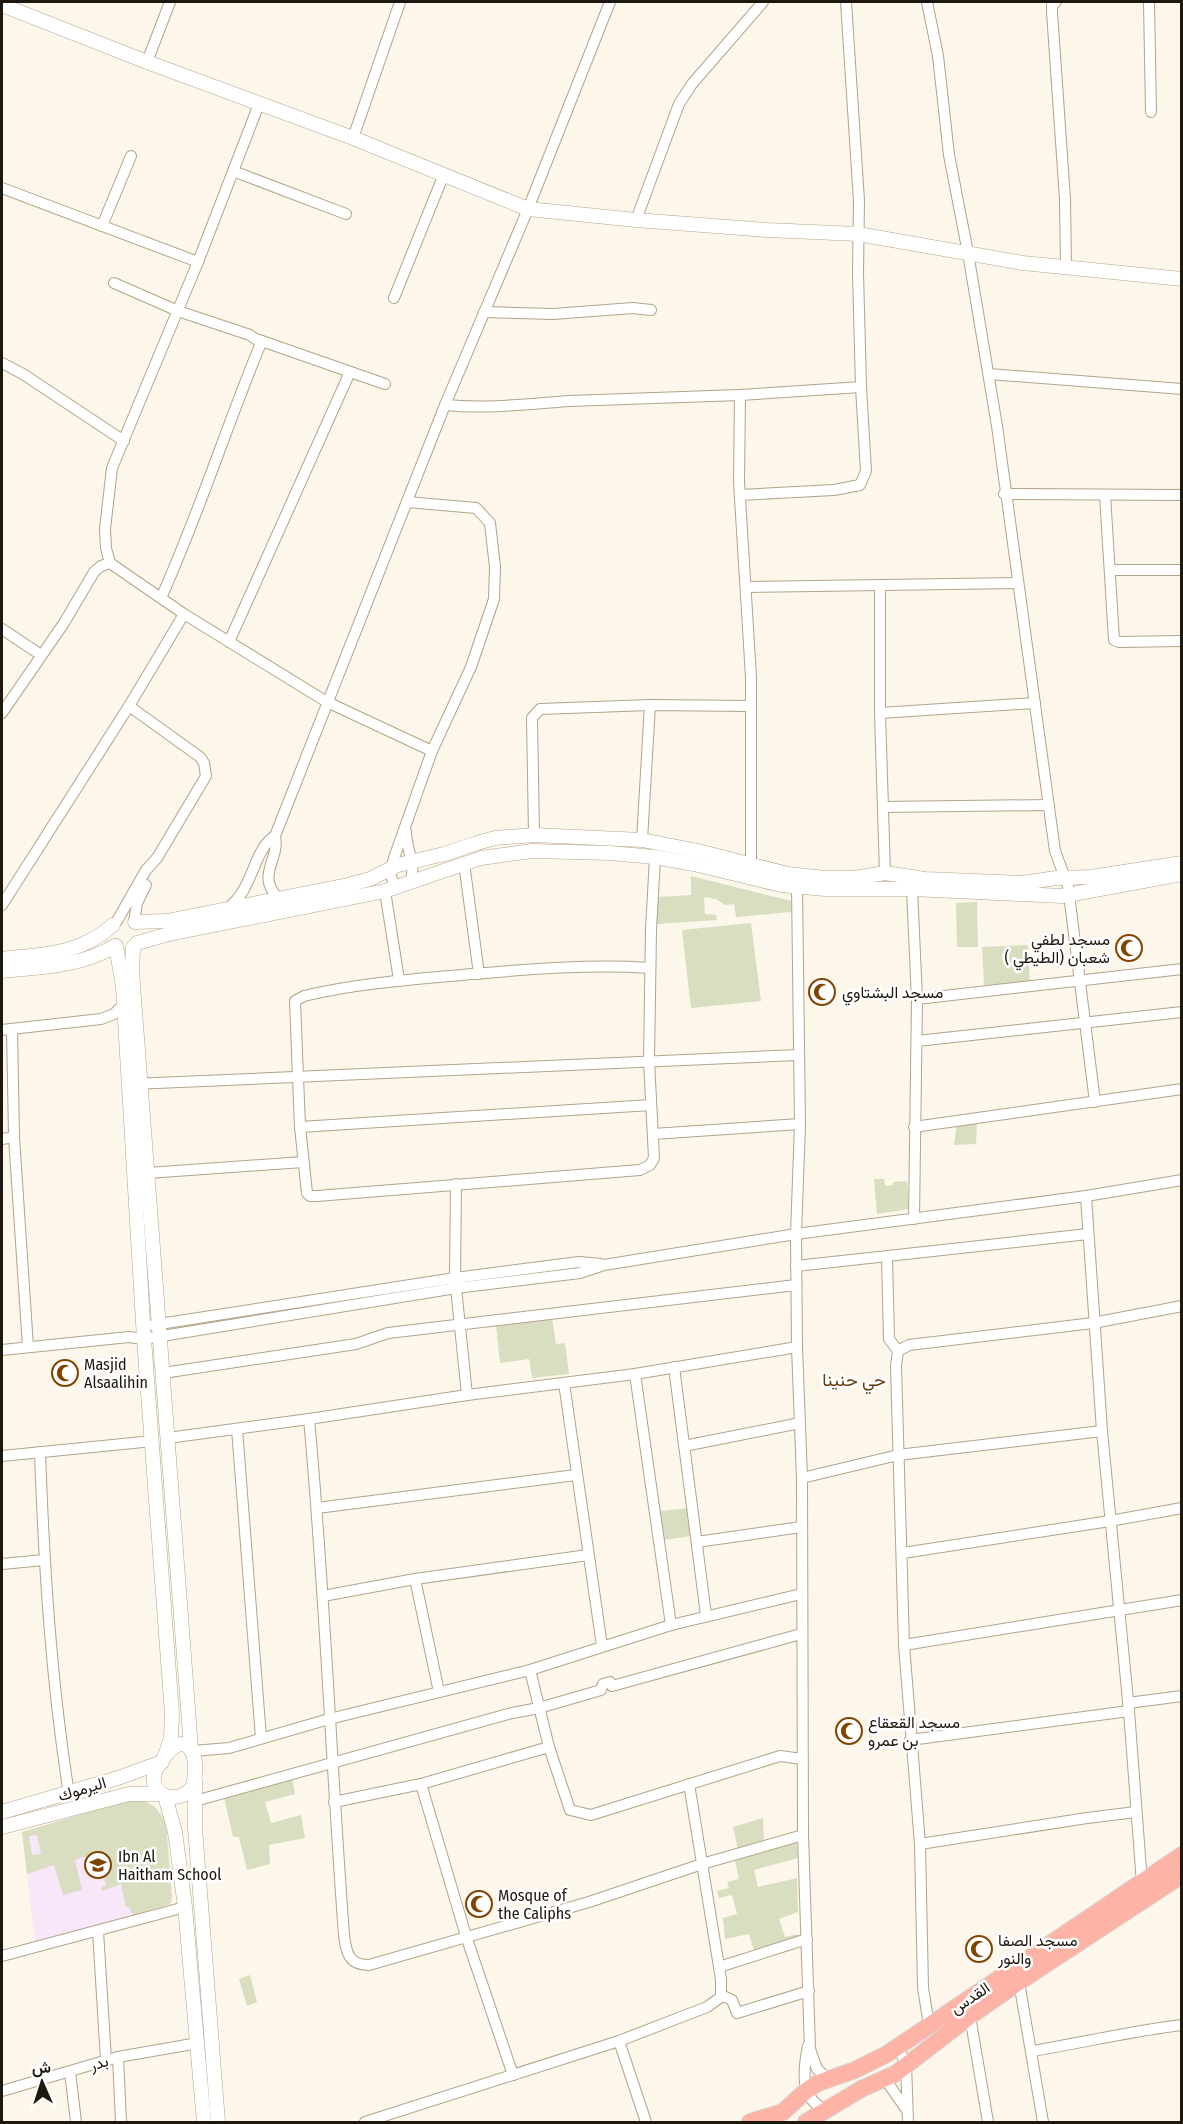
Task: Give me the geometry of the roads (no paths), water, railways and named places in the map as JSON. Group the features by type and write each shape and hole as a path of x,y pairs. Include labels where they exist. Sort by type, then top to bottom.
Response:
{"main road":[{"name":"القدس","path":"750,2122 783,2112 806,2091 828,2079 855,2070 893,2050 1182,1855"},
{"name":"القدس","path":"806,2122 863,2088 895,2074 970,2016 1019,1982 1182,1875"}],"street":[{"path":"147,62 170,2"},
{"path":"353,138 400,2"},
{"path":"279,899 271,888 268,874 276,846 275,836 407,502 528,209 610,2"},
{"path":"636,220 679,104 692,84 763,2"},
{"path":"740,495 834,490 860,485 866,471 861,387 858,191 846,2"},
{"path":"927,2 938,56 949,155 988,374 1055,851 1066,878 1062,895 1080,981 1095,1102"},
{"path":"1056,2 1052,4 1052,12 1065,199 1066,268"},
{"path":"1149,2 1151,112"},
{"path":"11,6 147,62 353,138 528,209 767,230 858,234 1023,263 1182,279"},
{"path":"259,104 198,262 112,468 105,548 110,563 228,642 327,702 432,751"},
{"path":"102,226 131,156"},
{"path":"233,171 346,214"},
{"path":"393,298 444,174"},
{"path":"2,188 198,262"},
{"path":"114,283 178,310 385,384"},
{"path":"484,312 553,314 633,308 651,310"},
{"path":"161,598 182,551 234,406 261,343 259,340"},
{"path":"2,363 24,374 124,441"},
{"path":"228,642 350,372"},
{"path":"988,374 1182,389"},
{"path":"446,405 466,407 529,405 861,387"},
{"path":"740,395 740,495 751,706 751,864"},
{"path":"1005,494 1182,495"},
{"path":"1105,495 1114,640 1119,642 1182,641"},
{"path":"404,885 392,879 391,868 432,751 478,649 494,599 495,567 490,523 476,508 407,502"},
{"path":"2,713 64,623 94,572 110,563"},
{"path":"1110,570 1182,570"},
{"path":"746,587 1018,583"},
{"path":"880,585 880,713 885,873 876,883 885,889"},
{"path":"2,904 129,706 184,614"},
{"path":"2,629 41,656"},
{"path":"880,713 1035,703"},
{"path":"534,835 532,722 534,714 544,708 650,705 751,706"},
{"path":"642,840 650,705"},
{"path":"129,706 195,753 206,769 204,782 157,858 146,870 115,923 110,936 115,946 129,1003"},
{"path":"883,807 1049,805"},
{"path":"404,885 413,873 406,829"},
{"path":"134,922 156,922 359,882 391,868 495,838 534,835 642,840 813,878 854,878 885,873 925,879 1023,883 1091,877 1182,863"},
{"path":"228,908 242,896 267,842 275,836"},
{"path":"115,946 121,949 169,934 385,891 464,863 498,855 532,851 655,856 765,882 825,889 912,889 1062,895 1182,874"},
{"path":"1055,851 1051,888 1062,895"},
{"path":"650,968 612,966 399,980 314,993 295,1001 300,1128 307,1193 310,1196 645,1168 653,1160 649,1061 655,856"},
{"path":"134,922 137,903 157,858"},
{"path":"464,863 479,974"},
{"path":"797,887 800,1124 796,1284 802,1478 803,1835 812,2059 816,2068 828,2079"},
{"path":"912,889 917,999 914,1219"},
{"path":"385,891 399,980"},
{"path":"2,959 68,951 92,941 115,923 129,919 134,922 140,932 135,945 129,1003 135,1084 144,1332 172,1714 171,1738 164,1759"},
{"path":"2,971 68,965 93,958 115,946"},
{"path":"917,999 1182,969"},
{"path":"28,1347 7,1030 101,1019 114,1014 129,1003"},
{"path":"917,1041 1182,1012"},
{"path":"101,1019 131,1030"},
{"path":"135,1084 798,1055"},
{"path":"135,1084 148,1173 195,1774 195,1828 218,2122"},
{"path":"914,1127 1182,1089"},
{"path":"300,1128 651,1105"},
{"path":"653,1134 800,1124"},
{"path":"2,1139 15,1137"},
{"path":"148,1173 303,1162"},
{"path":"2,1350 129,1337 144,1332 456,1283 580,1273 604,1265 796,1234 1086,1196 1182,1180"},
{"path":"456,1184 458,1325 467,1395"},
{"path":"1086,1196 1093,1323 1129,1707 1142,1883"},
{"path":"796,1266 1088,1234"},
{"path":"887,1257 889,1339 898,1351"},
{"path":"162,1373 356,1344 388,1333 796,1284"},
{"path":"929,2025 923,1988 920,1844 904,1645 896,1366 898,1351 909,1345 1093,1323 1182,1306"},
{"path":"168,1438 467,1395 635,1374 797,1347"},
{"path":"674,1367 706,1615"},
{"path":"635,1374 671,1625"},
{"path":"564,1383 602,1646"},
{"path":"309,1419 323,1596 344,1935 348,1957 353,1962 369,1965 589,1902 702,1864 803,1835"},
{"path":"684,1446 800,1423"},
{"path":"237,1429 261,1738"},
{"path":"802,1478 898,1455 1102,1431"},
{"path":"2,1456 153,1441"},
{"path":"40,1452 44,1560 59,1734 69,1794"},
{"path":"317,1508 576,1475"},
{"path":"903,1553 1182,1508"},
{"path":"697,1542 801,1527"},
{"path":"323,1596 416,1579 588,1555"},
{"path":"2,1564 44,1560"},
{"path":"416,1579 439,1692"},
{"path":"213,1750 199,1760 190,1791 184,1796 171,1798 156,1788 155,1771 176,1745 184,1744 192,1749 213,1750 530,1670 706,1615 801,1594"},
{"path":"904,1645 1182,1600"},
{"path":"195,1801 512,1713 539,1708 601,1690 603,1684 610,1682 612,1686 801,1634"},
{"path":"530,1670 549,1747 570,1810 575,1812 591,1815 780,1756 802,1759"},
{"path":"910,1740 1129,1707 1182,1696"},
{"path":"334,1802 421,1784 549,1747"},
{"name":"اليرموك","path":"2,1812 69,1794 130,1774 164,1759"},
{"path":"421,1784 466,1936 513,2075"},
{"path":"365,2122 619,2041 715,2003 722,1989 689,1784"},
{"path":"2,1827 129,1794 164,1795"},
{"path":"164,1795 173,1825 186,1907 204,2122"},
{"path":"920,1844 1136,1812"},
{"path":"2,1956 186,1907"},
{"path":"98,1931 121,2122"},
{"path":"719,1967 807,1939"},
{"path":"1019,1982 1043,2122"},
{"path":"721,1995 732,2000 736,2013 809,1991"},
{"path":"970,2016 988,2122"},
{"path":"1032,2052 1182,2025"},
{"path":"810,2034 804,2062 806,2091 814,2104 826,2110"},
{"path":"619,2041 646,2122"},
{"name":"بدر","path":"2,2091 112,2058 198,2043"},
{"path":"893,2050 901,2054 906,2064 908,2122"},
{"path":"70,2072 75,2122"},
{"path":"885,2079 906,2109"},
{"path":"398,2111 402,2122"}],"place":[{"name":"مسجد لطفي شعبان (الطيطي )","path":"1129,948"},
{"name":"مسجد البشتاوي","path":"822,992"},
{"name":"Masjid Alsaalihin","path":"65,1373"},
{"name":"مسجد القعقاع بن عمرو","path":"849,1731"},
{"name":"Ibn Al Haitham School","path":"98,1865"},
{"name":"Mosque of the Caliphs","path":"479,1904"},
{"name":"مسجد الصفا والنور","path":"979,1949"}],"district":[{"name":"حي حنينا","path":"854,1380"}]}
